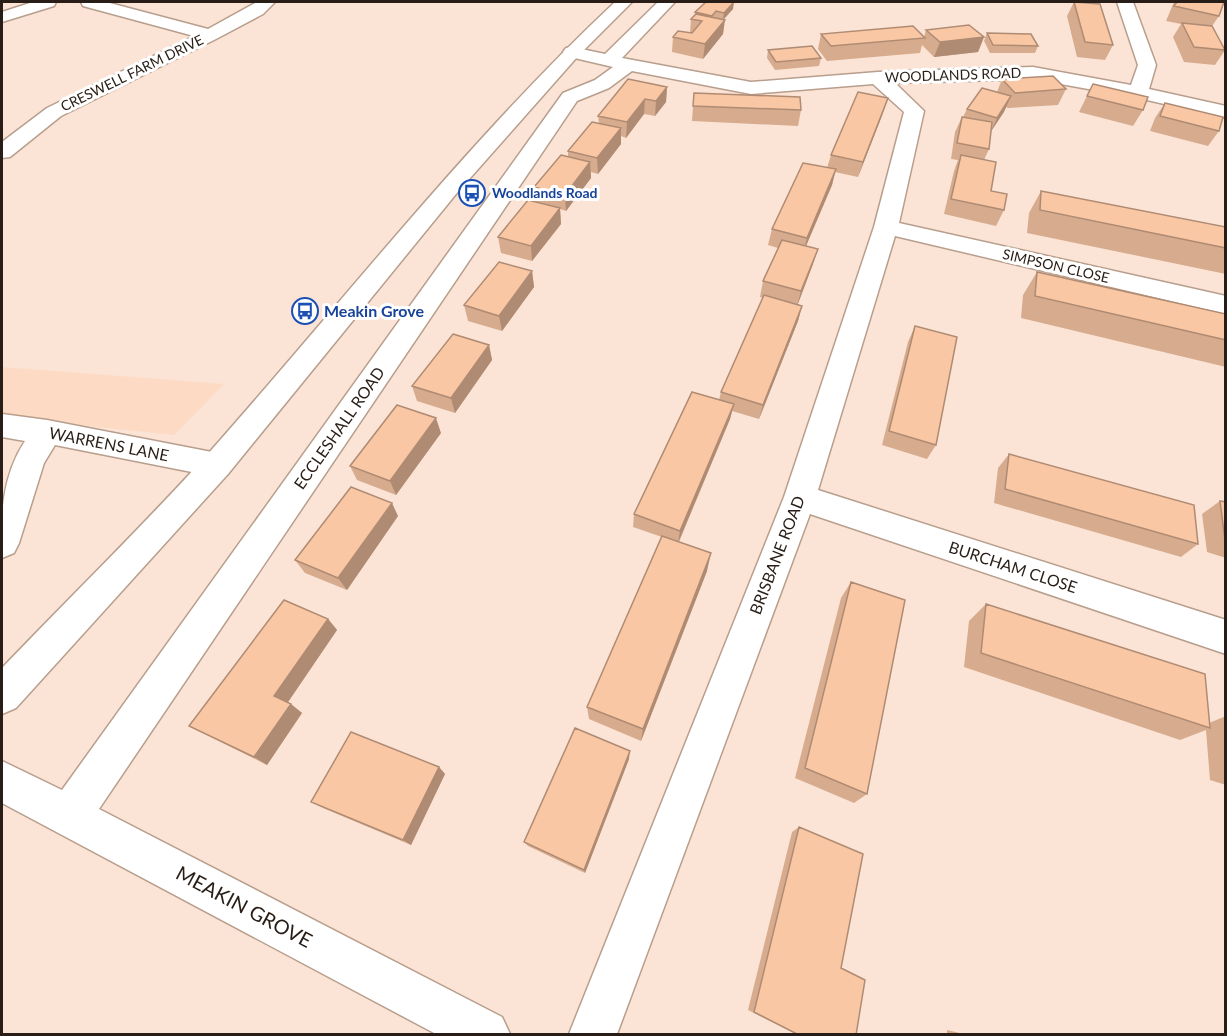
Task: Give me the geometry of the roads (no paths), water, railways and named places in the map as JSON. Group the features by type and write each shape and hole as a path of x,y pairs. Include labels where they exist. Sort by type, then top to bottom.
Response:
{"street":[{"path":"2,17 48,2"},
{"path":"89,2 210,35"},
{"name":"CRESWELL FARM DRIVE","path":"2,152 54,112 210,35 267,2"},
{"path":"2,695 217,465 448,189 572,52 624,2"},
{"name":"ECCLESHALL ROAD","path":"70,815 570,97 602,84 662,2"},
{"path":"1125,2 1147,65 1138,92"},
{"name":"WOODLANDS ROAD","path":"572,52 751,88 878,78 1033,73 1138,92 1226,112"},
{"name":"BRISBANE ROAD","path":"593,1035 800,497 886,227 914,111 878,78"},
{"name":"SIMPSON CLOSE","path":"886,227 1226,304"},
{"name":"WARRENS LANE","path":"2,426 47,432 217,465"},
{"path":"2,543 29,460 47,432"},
{"name":"BURCHAM CLOSE","path":"800,497 1226,637"},
{"name":"MEAKIN GROVE","path":"2,781 485,1035"}],"place":[{"name":"Woodlands Road","path":"472,193"},
{"name":"Meakin Grove","path":"305,311"}]}
